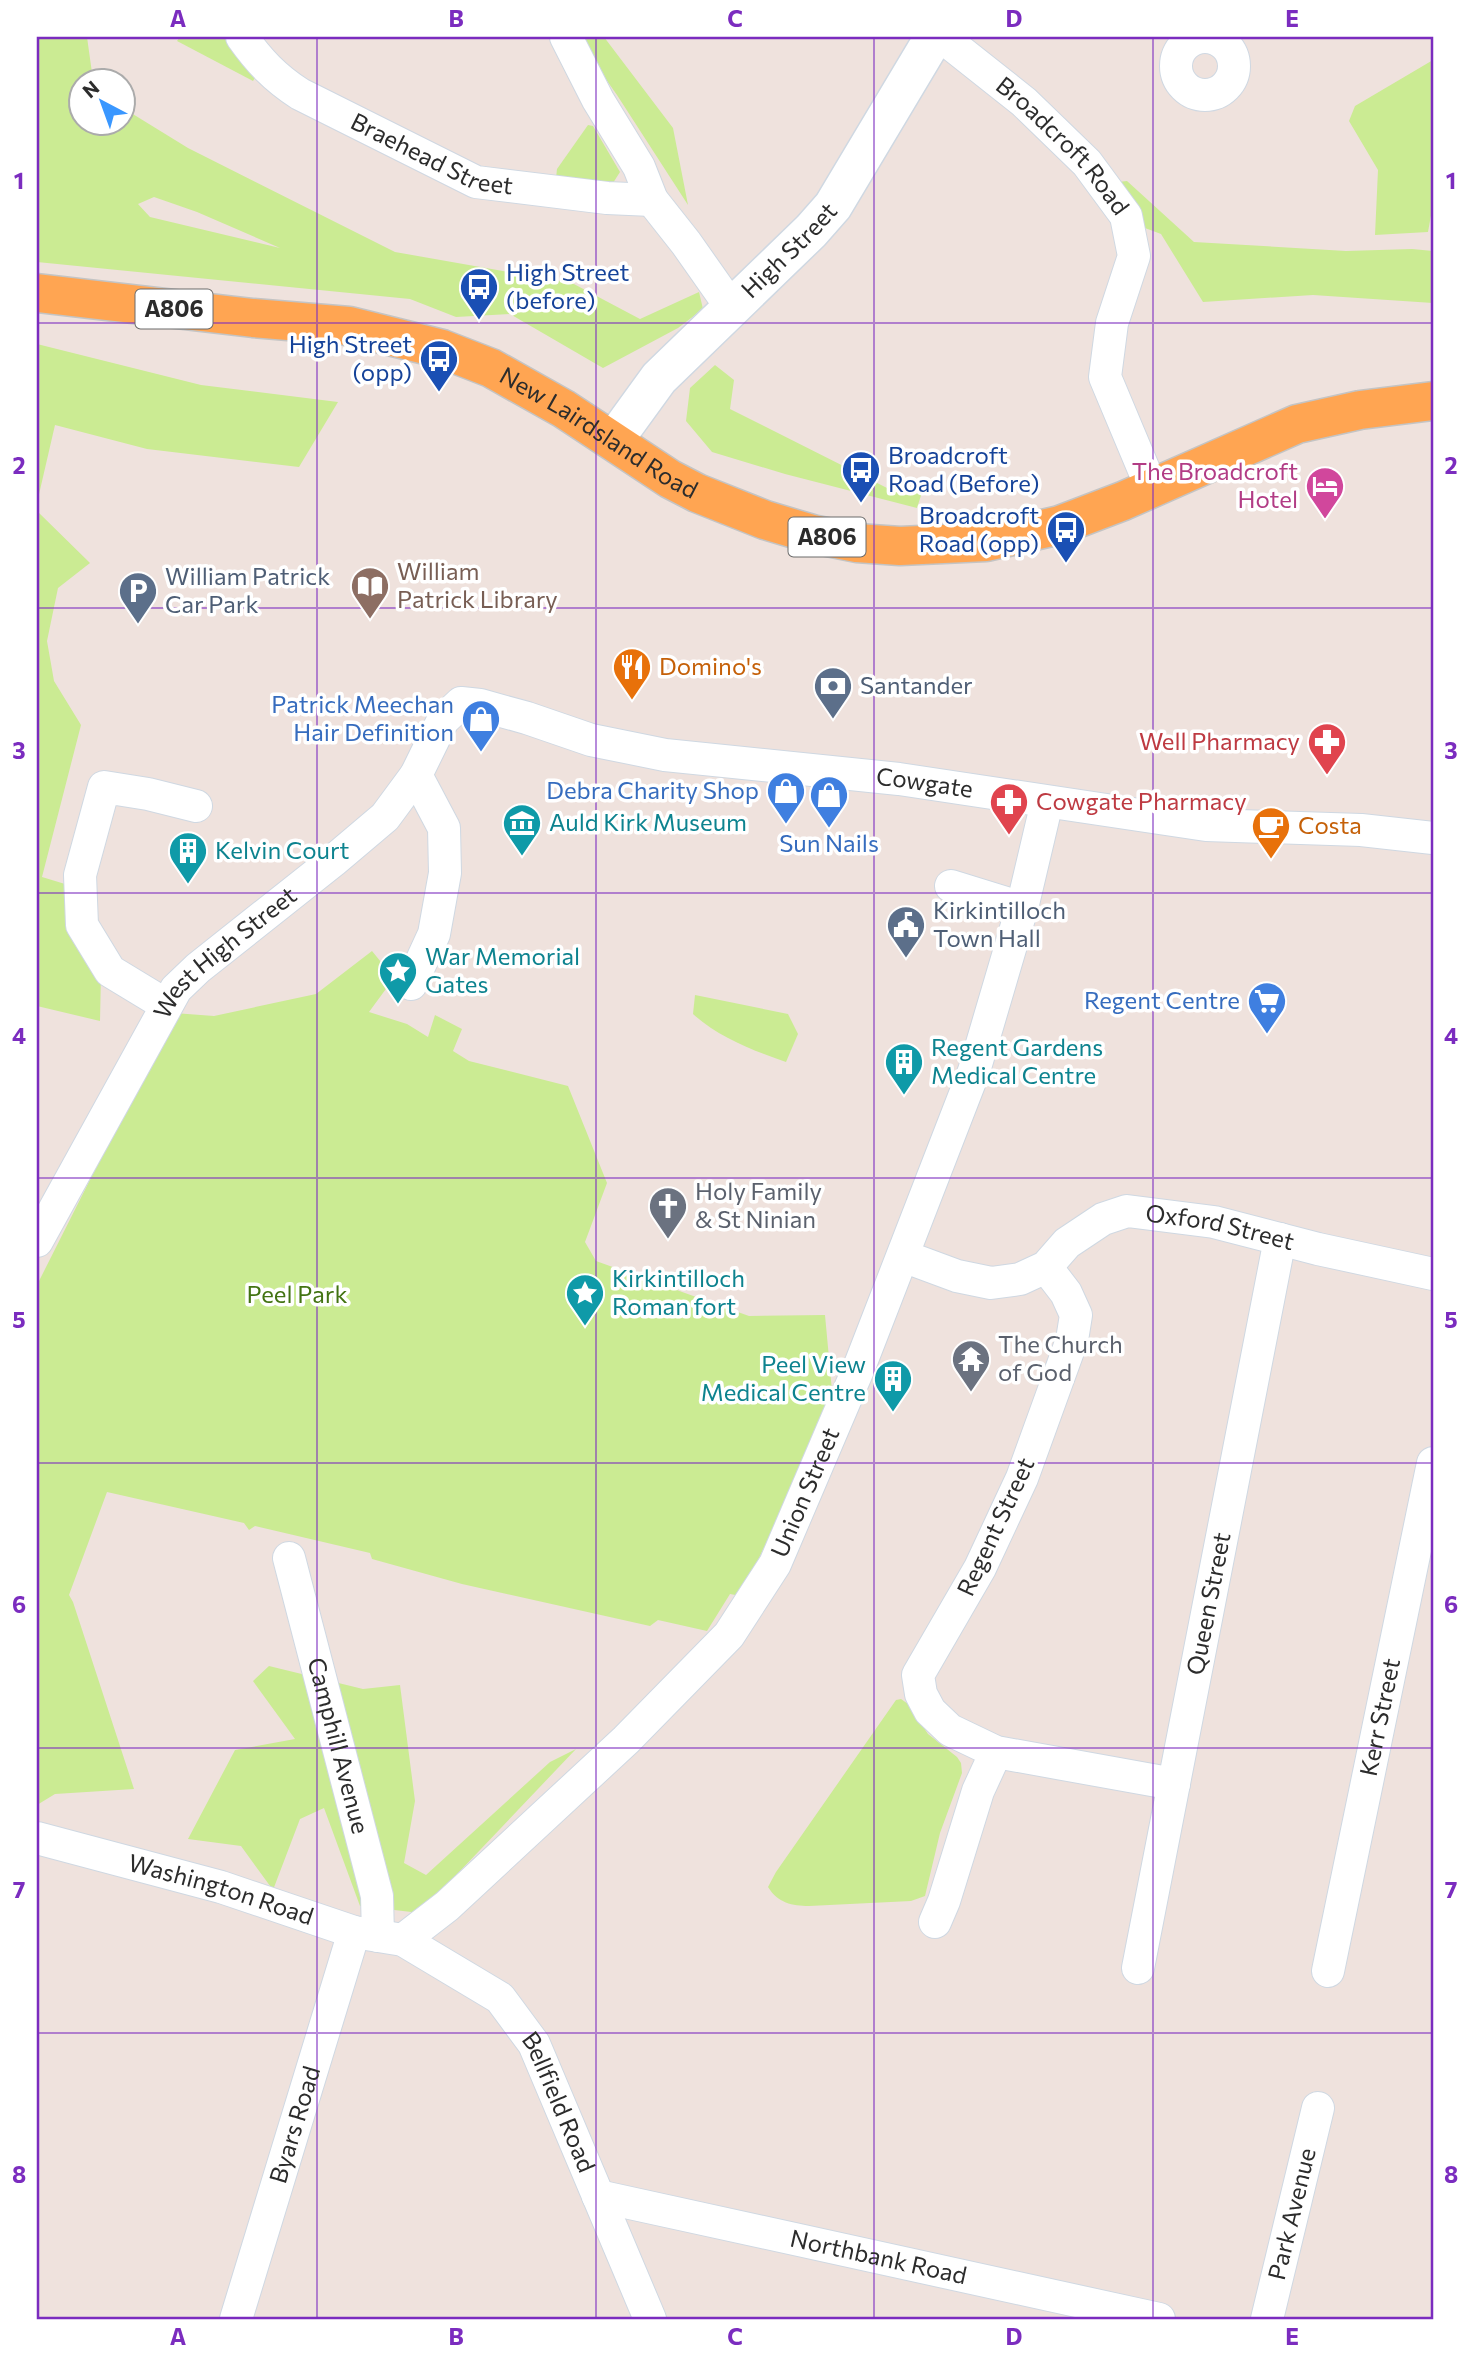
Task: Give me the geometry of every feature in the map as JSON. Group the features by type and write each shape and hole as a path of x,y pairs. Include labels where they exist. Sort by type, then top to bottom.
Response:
{"main road":[{"name":"New Lairdsland Road","path":"37,293 253,318 349,326 410,339 491,368 575,415 670,479 708,497 765,520 812,534 857,543 900,545 986,542 1060,525 1152,489"},
{"name":"A806","path":"1152,489 1297,424 1360,410 1433,401"}],"street":[{"name":"Braehead Street","path":"242,37 258,60 278,80 300,94 476,183 607,198 652,200"},
{"path":"566,37 604,112 639,167 652,200 731,307"},
{"name":"High Street","path":"614,440 659,378 811,231 833,206 934,37"},
{"name":"Broadcroft Road","path":"942,37 1024,102 1087,163 1126,216 1134,256 1112,323 1105,377 1152,489"},
{"name":"West High Street","path":"37,1241 176,989 198,968 385,817 416,775 443,720 461,703"},
{"name":"Cowgate","path":"461,703 480,705 527,718 591,740 665,755 899,779 1206,825 1361,830 1433,838"},
{"path":"411,984 434,934 445,873 444,828 416,775"},
{"path":"166,1005 110,971 82,925 80,875 104,787 196,806"},
{"name":"Union Street","path":"378,1936 447,1906 626,1740 729,1635 775,1564 860,1365 974,1071 1022,908 1047,802"},
{"path":"951,886 1022,908"},
{"name":"Oxford Street","path":"902,1256 957,1276 991,1283 1020,1279 1046,1267 1067,1243 1103,1219 1127,1211 1214,1222 1433,1274"},
{"name":"Queen Street","path":"1138,1968 1280,1239"},
{"name":"Regent Street","path":"1046,1267 1066,1293 1076,1315 1072,1340 1022,1478 980,1568 918,1675 921,1694 930,1711 950,1730 996,1752 1174,1784"},
{"name":"Kerr Street","path":"1328,1971 1433,1463"},
{"name":"Camphill Avenue","path":"289,1558 377,1896 378,1936"},
{"path":"935,1922 978,1791 996,1752"},
{"name":"Washington Road","path":"37,1838 221,1887 378,1936"},
{"name":"Bellfield Road","path":"378,1936 500,1998 534,2045 650,2319"},
{"name":"Byars Road","path":"236,2319 378,1936"},
{"name":"Park Avenue","path":"1267,2319 1318,2108"},
{"name":"Northbank Road","path":"598,2196 1159,2319"}],"green space":[{"path":"37,37 87,37 91,66 66,66 66,136 136,136 136,116 188,148 395,252 572,283 640,319 699,292 703,309 678,328 603,368 510,314 456,317 410,299 37,262","holes":["154,197 197,212 280,248 150,217 138,204"]},
{"path":"180,37 230,37 256,76 253,81 177,41"},
{"path":"576,37 604,37 673,128 688,205 617,95"},
{"path":"1433,60 1433,204 1428,232 1375,235 1378,170 1349,121 1355,106"},
{"path":"588,125 593,126 620,172 613,183 556,178 557,169"},
{"path":"1127,181 1194,242 1346,251 1433,251 1433,303 1313,295 1203,302 1161,234 1145,228 1109,183"},
{"path":"37,344 201,385 338,402 299,467 147,449 55,425 37,503"},
{"path":"715,365 734,380 730,409 891,490 924,486 917,508 712,452 686,421 690,388"},
{"path":"37,511 90,563 58,588 47,641 54,681 81,725 42,877 65,884 65,921 101,973 100,1021 37,1006"},
{"name":"Peel Park","path":"372,951 394,978 369,1012 407,1024 428,1037 435,1015 462,1029 453,1051 469,1061 568,1086 607,1183 585,1242 596,1261 749,1316 825,1315 829,1358 833,1360 830,1369 833,1402 741,1596 730,1594 707,1631 658,1620 650,1626 462,1584 372,1559 370,1553 255,1526 249,1530 244,1523 107,1492 69,1595 134,1789 55,1794 37,1805 37,1285 174,1013 214,1016 316,994"},
{"path":"695,995 788,1014 798,1034 786,1062 737,1042 703,1022 693,1014"},
{"path":"269,1666 363,1689 400,1685 415,1801 404,1863 426,1875 550,1762 576,1749 420,1913 360,1906 324,1808 300,1819 273,1890 241,1846 188,1839 235,1750 295,1739 253,1681"},
{"path":"901,1699 908,1704 928,1734 961,1763 962,1773 940,1833 925,1896 911,1901 809,1906 781,1900 768,1887 776,1872 896,1700"}],"place":[{"name":"High Street (before)","path":"479,321"},
{"name":"High Street (opp)","path":"439,393"},
{"name":"Broadcroft Road (Before)","path":"861,504"},
{"name":"The Broadcroft Hotel","path":"1325,520"},
{"name":"Broadcroft Road (opp)","path":"1066,564"},
{"name":"William Patrick Library","path":"370,620"},
{"name":"William Patrick Car Park","path":"138,625"},
{"name":"Domino's","path":"632,701"},
{"name":"Santander","path":"833,720"},
{"name":"Patrick Meechan Hair Definition","path":"481,753"},
{"name":"Well Pharmacy","path":"1327,776"},
{"name":"Debra Charity Shop","path":"786,825"},
{"name":"Sun Nails","path":"829,829"},
{"name":"Cowgate Pharmacy","path":"1009,836"},
{"name":"Auld Kirk Museum","path":"522,857"},
{"name":"Costa","path":"1271,860"},
{"name":"Kelvin Court","path":"188,885"},
{"name":"Kirkintilloch Town Hall","path":"906,959"},
{"name":"War Memorial Gates","path":"398,1005"},
{"name":"Regent Centre","path":"1267,1035"},
{"name":"Regent Gardens Medical Centre","path":"904,1096"},
{"name":"Holy Family & St Ninian","path":"668,1240"},
{"name":"Kirkintilloch Roman fort","path":"585,1327"},
{"name":"The Church of God","path":"971,1393"},
{"name":"Peel View Medical Centre","path":"893,1413"}]}
